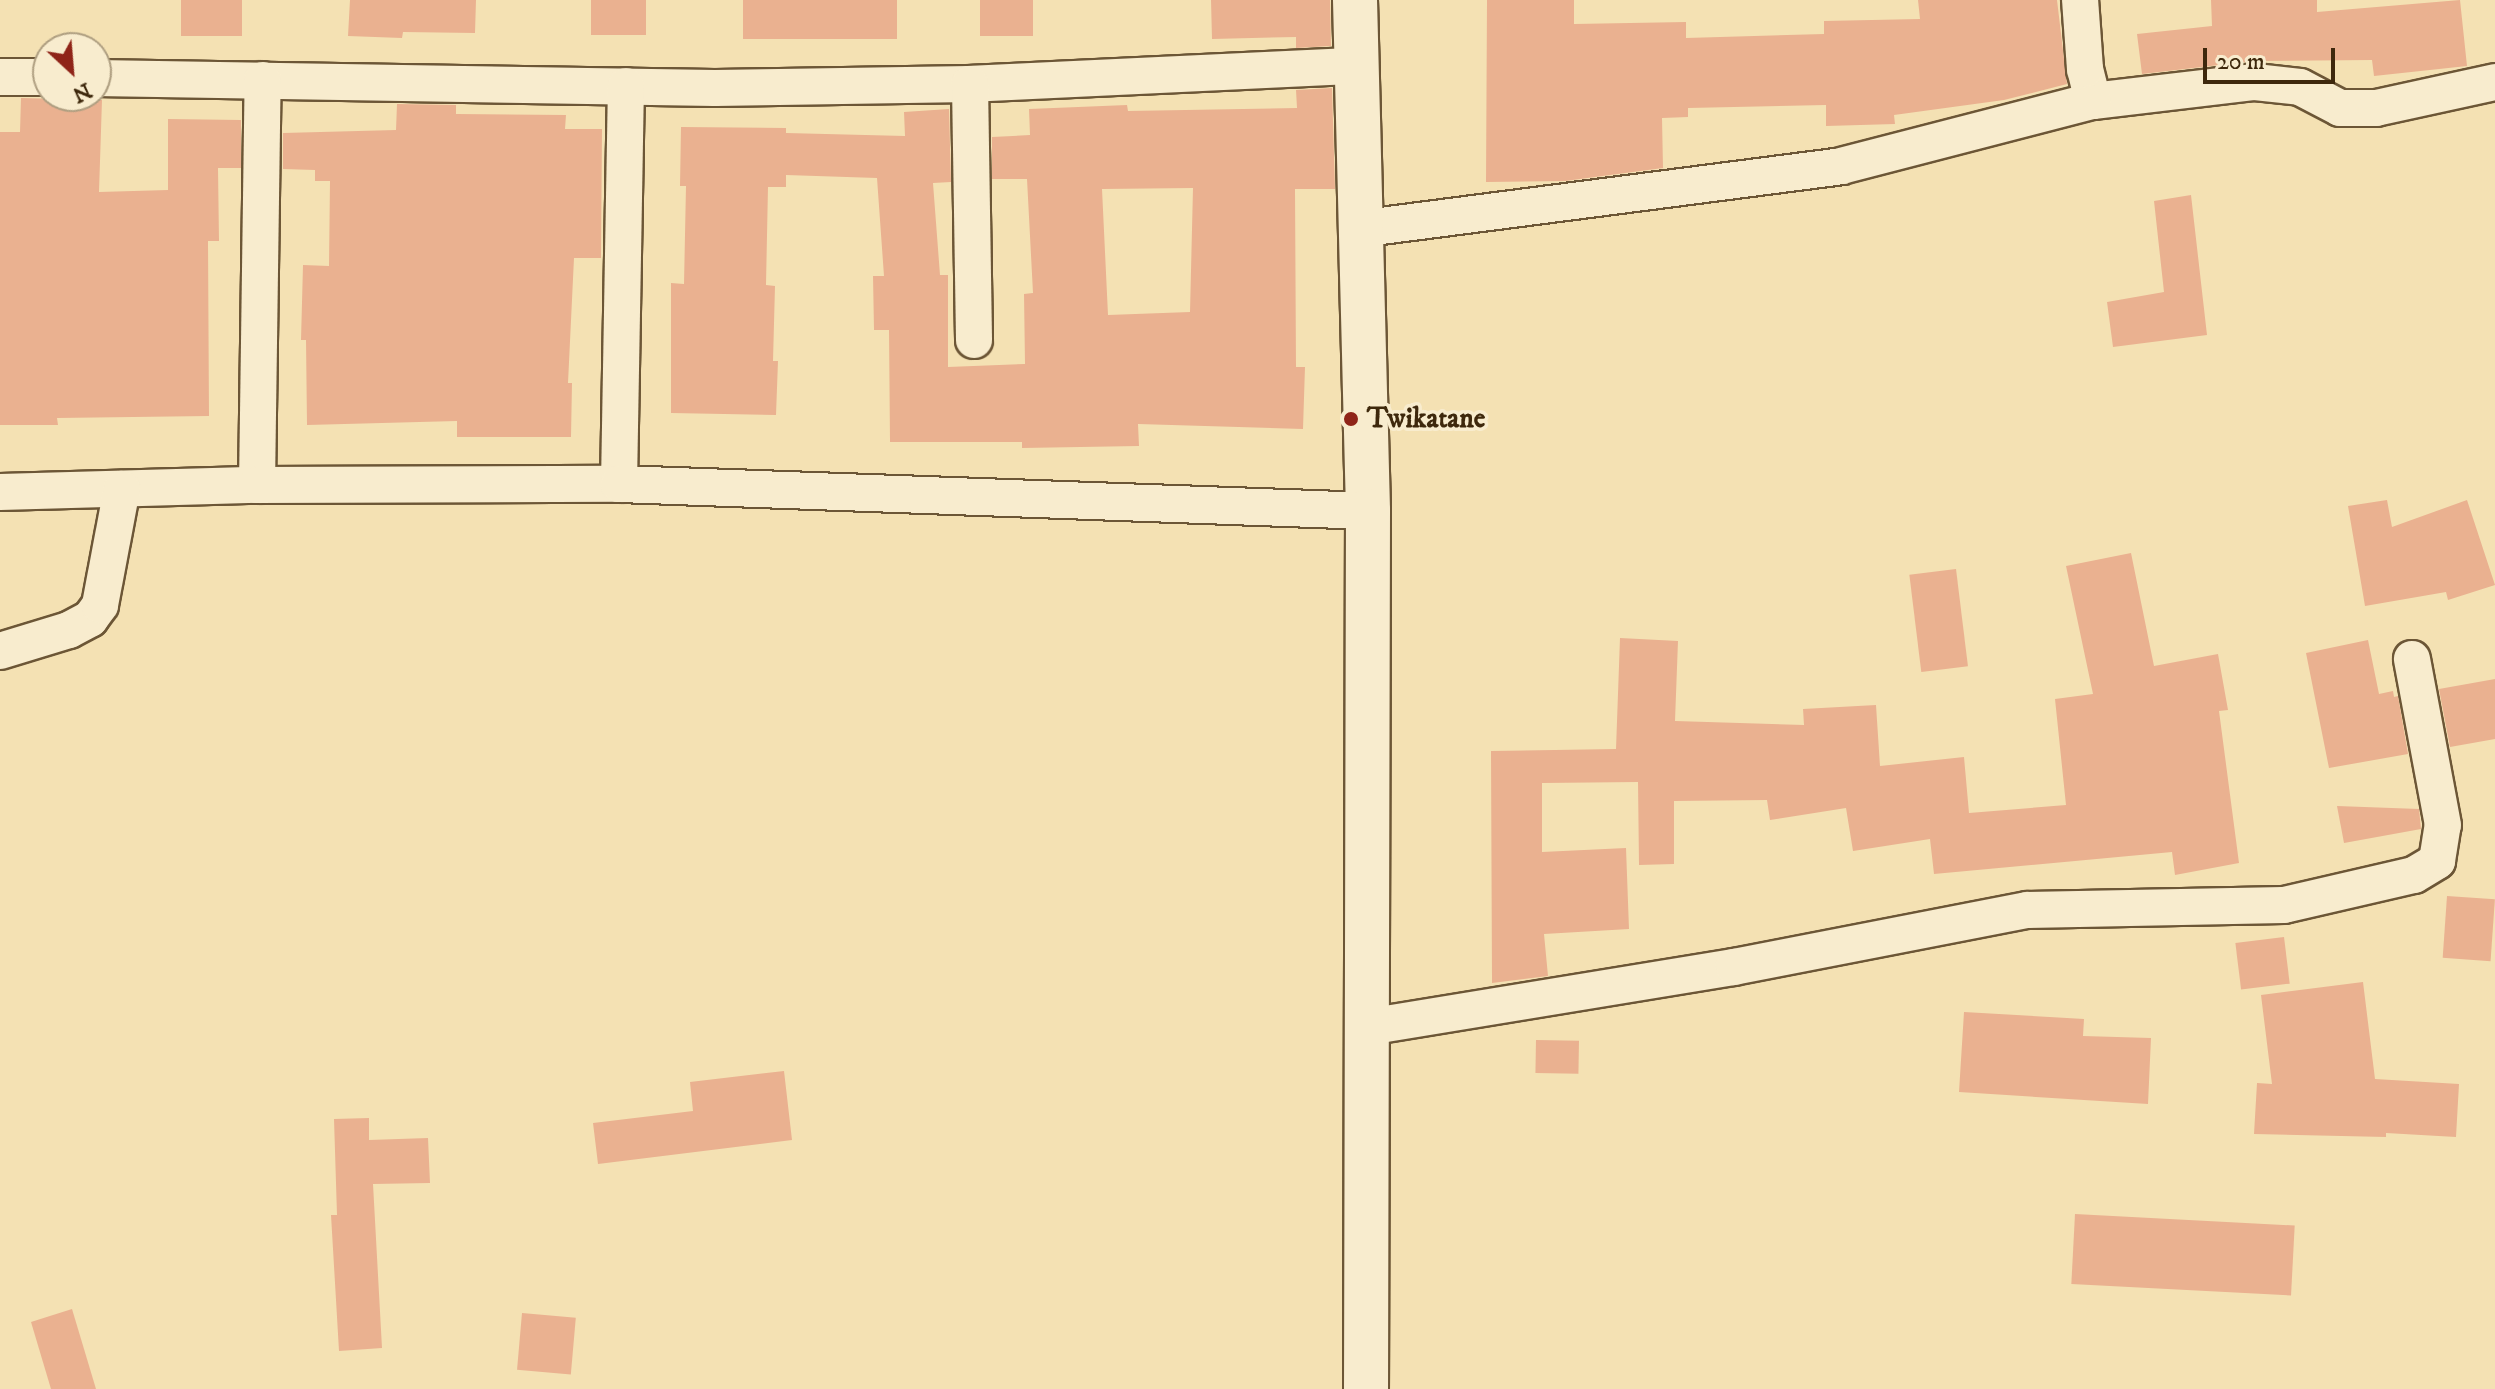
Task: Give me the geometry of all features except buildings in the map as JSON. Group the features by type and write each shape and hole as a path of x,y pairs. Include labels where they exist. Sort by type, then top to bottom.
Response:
{"street":[{"path":"1355,0 1358,229 1368,511 1366,1389"},
{"path":"2080,0 2085,69 2093,101"},
{"path":"112,78 626,86 970,84 1354,66"},
{"path":"0,77 32,77"},
{"path":"257,485 263,80"},
{"path":"1358,229 1841,166 2093,101 2255,82 2300,87 2340,108 2376,108 2495,82"},
{"path":"970,84 974,340"},
{"path":"619,484 626,86"},
{"path":"0,492 257,485 619,484 1368,511"},
{"path":"0,651 69,630 90,619 100,605 122,489"},
{"path":"1367,1027 1734,967 2027,910 2284,905 2414,875 2437,861 2443,825 2412,659"}],"place":[{"name":"Twikatane","path":"1351,419"}]}
